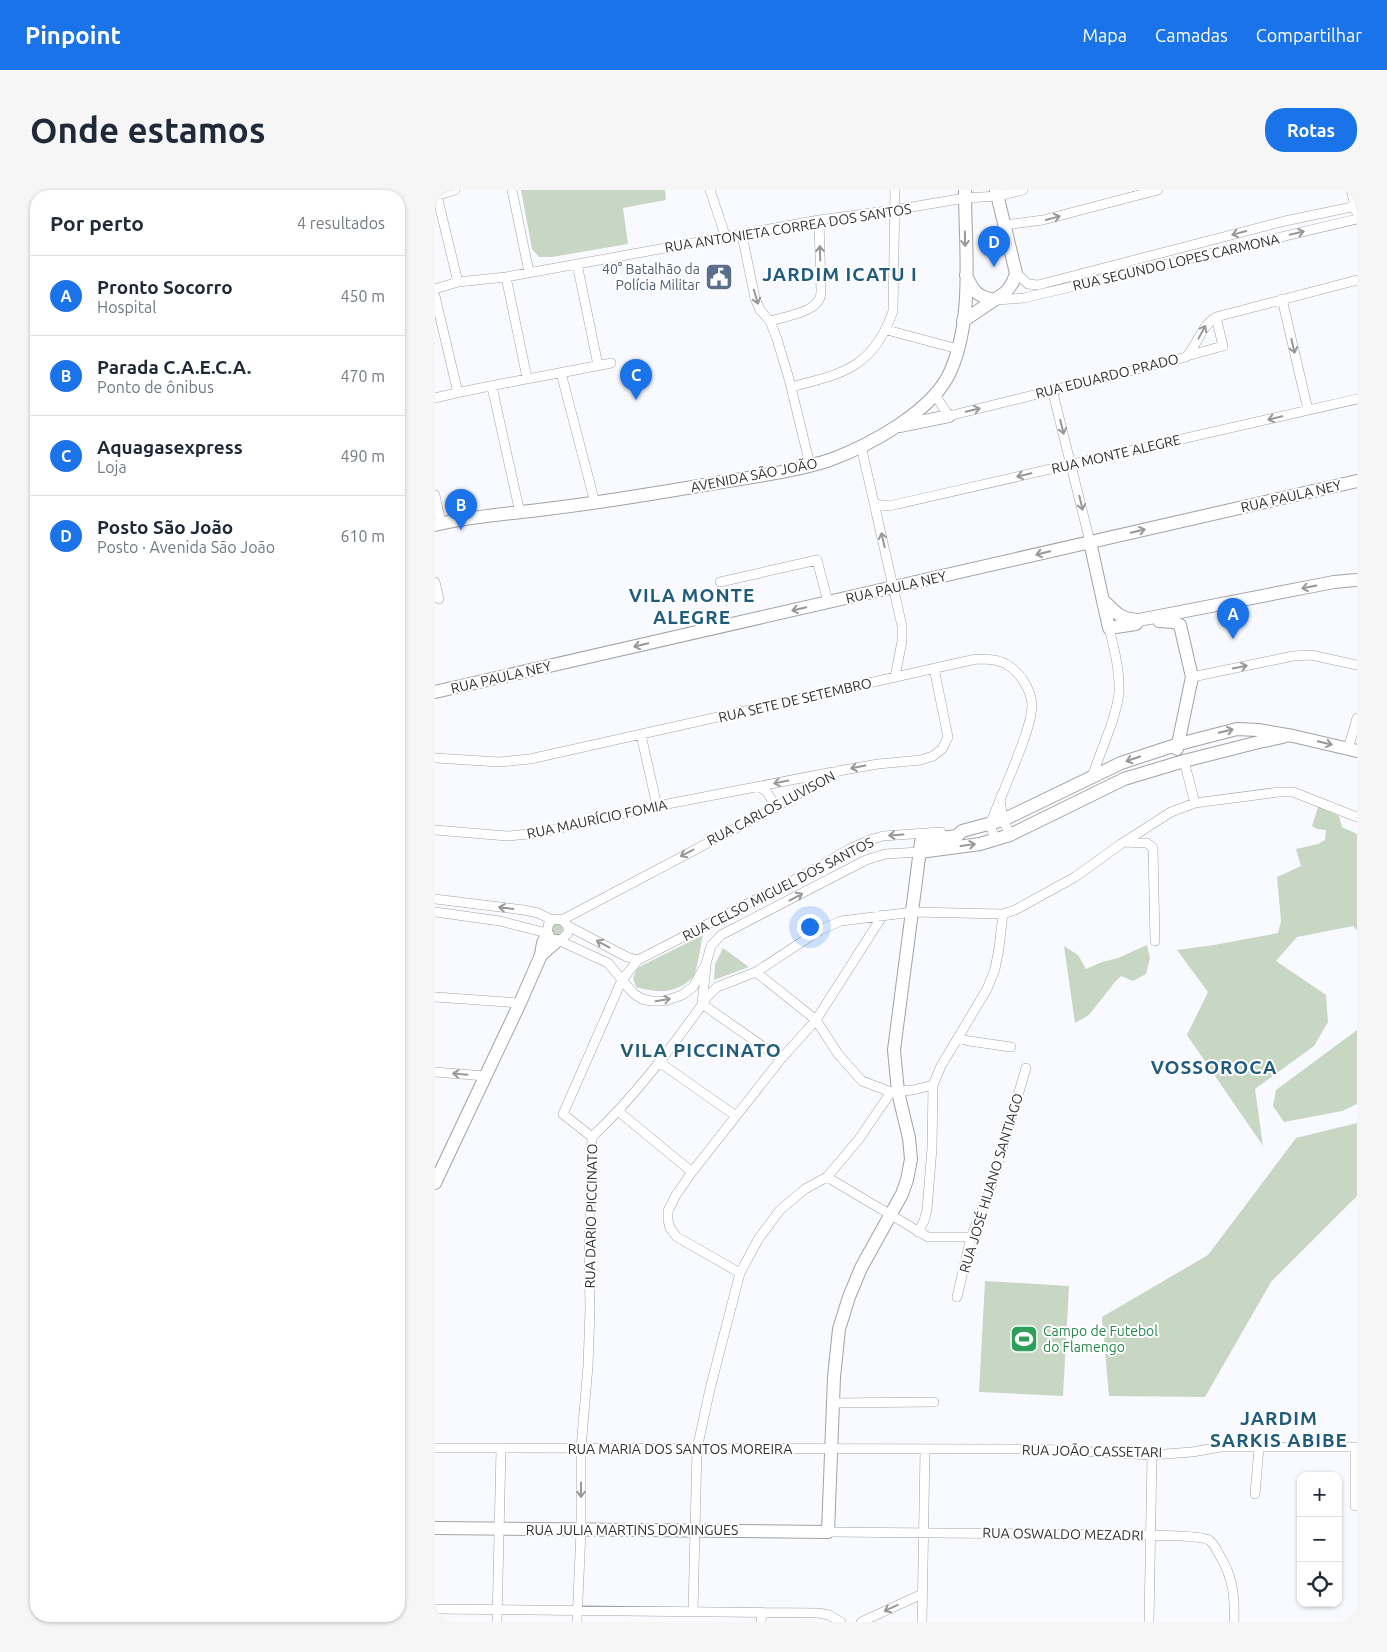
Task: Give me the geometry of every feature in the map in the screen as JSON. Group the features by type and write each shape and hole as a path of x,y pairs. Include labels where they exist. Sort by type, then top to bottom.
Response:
{"main road":[{"path":"963,321 1009,288 1016,273 997,193"},
{"name":"AVENIDA SÃO JOÃO","path":"438,524 595,503 741,479 810,465 861,446 897,426 935,395 951,371 958,349 963,321 966,275 965,194"},
{"path":"966,275 977,294 994,300"},
{"path":"897,426 949,416"},
{"name":"RUA PAULA NEY","path":"435,692 1357,482"},
{"path":"1090,542 1109,628 1163,620 1179,625"},
{"path":"1104,601 1117,615 1127,619 1139,620 1334,582 1357,580"},
{"path":"1184,761 1177,753 1192,677 1179,625 1189,611"},
{"name":"RUA CELSO MIGUEL DOS SANTOS","path":"962,831 1003,820 1121,763 1179,744 1237,729 1258,730 1293,736 1353,750"},
{"name":"RUA CELSO MIGUEL DOS SANTOS","path":"920,852 995,840 1010,835 1092,792 1124,779 1184,761 1259,742 1293,736"},
{"path":"1092,777 1096,787 1092,792"},
{"path":"828,1532 835,1354 839,1329 861,1268 902,1194 911,1159 909,1138 895,1092 894,1050 921,842 957,836 962,831"},
{"path":"435,1183 520,1003 541,956 543,943 553,937"},
{"name":"RUA JULIA MARTINS DOMINGUES","path":"435,1528 581,1531 828,1532"}],"street":[{"path":"455,190 436,196 458,282"},
{"path":"512,190 529,272"},
{"path":"709,190 726,238"},
{"path":"791,387 828,378 856,365 870,353 887,330 893,311 895,190"},
{"name":"RUA ANTONIETA CORREA DOS SANTOS","path":"435,289 458,282 506,277 819,220 894,210 965,194 1023,190"},
{"path":"1005,225 1043,220 1158,190"},
{"path":"1016,273 1028,284 1036,285 1285,221 1356,209 1351,190"},
{"name":"RUA SEGUNDO LOPES CARMONA","path":"994,300 1024,298 1357,219"},
{"path":"770,321 807,310 820,300 819,220"},
{"path":"742,235 755,298 760,310 770,321 791,387 810,465"},
{"path":"577,264 598,365"},
{"path":"506,277 527,378"},
{"path":"1186,357 1223,346 1216,317 1357,280"},
{"path":"1036,285 1038,294"},
{"path":"435,296 458,393"},
{"path":"1282,299 1308,410"},
{"name":"RUA EDUARDO PRADO","path":"949,416 1186,357 1193,349 1207,323 1216,317"},
{"path":"887,330 958,349"},
{"path":"435,398 527,378 611,363"},
{"path":"561,373 595,503"},
{"path":"492,387 520,513"},
{"path":"1052,389 1090,542"},
{"path":"935,395 949,416"},
{"name":"RUA MONTE ALEGRE","path":"874,504 889,506 1357,399"},
{"path":"861,446 902,626 895,677"},
{"path":"435,495 438,524"},
{"path":"720,582 817,560 828,602"},
{"path":"435,582 439,599"},
{"path":"1092,777 1116,709 1119,692 1118,675 1109,628"},
{"path":"1192,677 1293,656 1311,655 1357,665"},
{"name":"RUA SETE DE SETEMBRO","path":"435,758 499,762 530,759 976,658 995,660 1006,664 1018,673 1028,690 1032,704 1031,719 990,824"},
{"name":"RUA CARLOS LUVISON","path":"561,922 776,808 838,771 879,764 921,760 933,756 942,749 948,737 934,668"},
{"path":"1353,750 1357,718"},
{"path":"641,735 657,806"},
{"path":"1184,761 1195,803"},
{"name":"RUA MAURÍCIO FOMIA","path":"435,830 507,836 539,833 657,806 838,771"},
{"path":"758,786 767,792 776,808"},
{"path":"918,1232 927,1210 932,1148 933,1085 941,1066 987,989 995,969 1003,914 1015,910 1075,877 1124,842 1171,812 1195,803 1279,792 1293,792 1357,817"},
{"path":"1000,799 1003,820 1010,835"},
{"path":"990,824 995,840"},
{"name":"RUA CELSO MIGUEL DOS SANTOS","path":"638,960 873,838 962,831"},
{"path":"1124,842 1147,843 1153,848 1155,941"},
{"name":"RUA CELSO MIGUEL DOS SANTOS","path":"435,912 500,921 553,937 608,963 633,993 642,999 665,1001 682,995 693,987 707,964 711,946 721,935 866,860 885,854 920,852"},
{"path":"768,892 774,893 776,896 771,910"},
{"path":"435,900 538,913 561,922 627,957 638,960 622,980 563,1114 592,1137"},
{"name":"RUA DARIO PICCINATO","path":"577,1622 581,1531 581,1448 588,1357 592,1137 618,1111 717,988 757,972 820,930 841,921 913,912 1003,914"},
{"path":"740,1273 677,1237 668,1220 668,1211 692,1172 781,1059 816,1020 883,915"},
{"path":"561,922 568,933 553,937 547,925 561,922"},
{"path":"707,964 703,1004 781,1059"},
{"path":"757,972 816,1020 838,1054 862,1081 895,1092 933,1085"},
{"path":"435,997 520,1003"},
{"path":"958,1038 969,1042 1011,1047"},
{"path":"659,1062 736,1116"},
{"name":"RUA JOSÉ HIJANO SANTIAGO","path":"957,1297 971,1237 989,1193 1026,1068"},
{"path":"435,1072 485,1076"},
{"path":"693,1610 697,1449 709,1389 740,1273 759,1238 780,1210 805,1189 827,1177 895,1092"},
{"path":"618,1111 692,1172"},
{"path":"827,1177 928,1237 971,1237"},
{"path":"833,1403 934,1402"},
{"name":"RUA JOÃO CASSETARI","path":"925,1450 1039,1449 1153,1455 1192,1452 1221,1447 1356,1447"},
{"path":"1355,1506 1356,1447"},
{"name":"RUA MARIA DOS SANTOS MOREIRA","path":"435,1448 925,1450"},
{"path":"1255,1494 1259,1448"},
{"path":"497,1622 501,1449"},
{"path":"921,1622 925,1450"},
{"path":"1149,1622 1153,1455"},
{"name":"RUA OSWALDO MEZADRI","path":"828,1532 1151,1535 1201,1538 1209,1540 1224,1562 1231,1580 1235,1602 1234,1622"},
{"path":"861,1622 922,1594"},
{"path":"435,1608 818,1613 829,1615 841,1622"},
{"path":"761,1622 762,1612"}],"green space":[{"path":"521,190 665,190 666,200 623,208 628,244 552,257 539,257 532,249"},
{"path":"1318,807 1339,816 1342,827 1357,834 1357,930 1353,926 1297,937 1276,961 1326,995 1328,1022 1314,1046 1255,1089 1263,1146 1187,1035 1208,992 1177,950 1278,933 1281,921 1277,877 1301,866 1296,849 1318,844 1325,840 1326,830 1317,829 1312,826"},
{"path":"555,922 564,925 564,934 555,938 550,928"},
{"path":"703,935 695,973 687,983 667,991 655,991 636,987 633,978 637,968"},
{"path":"1147,945 1150,958 1146,974 1133,981 1121,976 1089,1015 1075,1023 1064,946 1078,955 1086,969"},
{"path":"723,948 749,967 714,980 715,964"},
{"path":"1357,1030 1357,1104 1342,1111 1284,1122 1273,1106 1276,1090"},
{"path":"1357,1123 1357,1196 1271,1282 1205,1397 1109,1396 1102,1317 1208,1255 1296,1138"},
{"name":"Campo de Futebol do Flamengo","path":"985,1281 1069,1286 1063,1396 979,1392"}],"place":[{"name":"Posto São João","path":"994,267"},
{"name":"40° Batalhão da Polícia Militar","path":"719,277"},
{"name":"Aquagasexpress","path":"636,400"},
{"name":"Parada C.A.E.C.A.","path":"461,530"},
{"name":"Pronto Socorro","path":"1233,639"},
{"name":"Campo de Futebol do Flamengo","path":"1024,1339"}],"district":[{"name":"JARDIM ICATU I","path":"840,274"},
{"name":"VILA MONTE ALEGRE","path":"692,606"},
{"name":"VILA PICCINATO","path":"701,1050"},
{"name":"VOSSOROCA","path":"1214,1067"},
{"name":"JARDIM SARKIS ABIBE","path":"1279,1429"}]}
